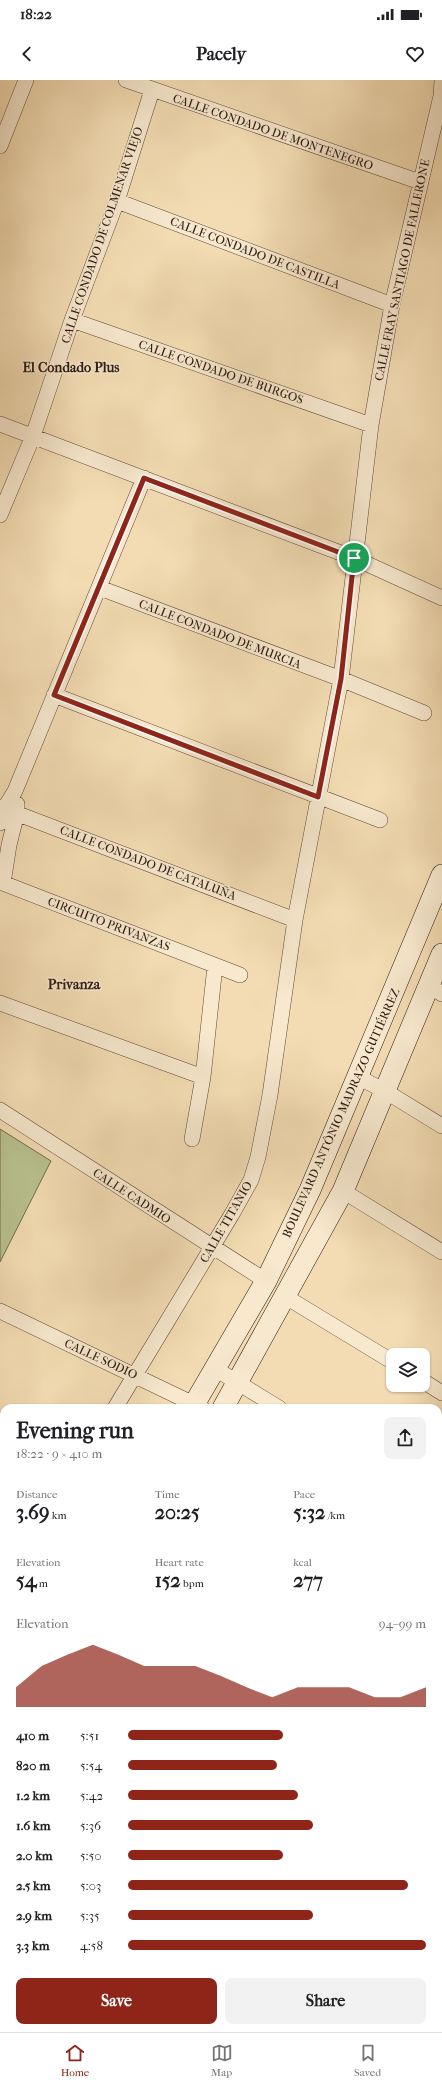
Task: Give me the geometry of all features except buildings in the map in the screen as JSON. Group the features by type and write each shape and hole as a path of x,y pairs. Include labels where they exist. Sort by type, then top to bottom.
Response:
{"street":[{"path":"0,146 26,80"},
{"name":"CALLE CONDADO DE MONTENEGRO","path":"126,80 420,182"},
{"name":"CALLE FRAY SANTIAGO DE FALLERONE","path":"295,920 341,679 354,558 371,425 392,305 441,96 442,80"},
{"name":"CALLE CONDADO DE COLMENAR VIEJO","path":"0,515 33,436 72,320 117,201 152,90"},
{"name":"CALLE CONDADO DE CASTILLA","path":"117,201 392,305"},
{"name":"CALLE CONDADO DE BURGOS","path":"72,320 371,425"},
{"path":"0,424 354,558 442,598"},
{"path":"0,823 7,810 100,588 144,478"},
{"name":"CALLE CONDADO DE MURCIA","path":"100,588 341,679 424,713"},
{"path":"54,695 380,820"},
{"name":"CIRCUITO PRIVANZAS","path":"7,810 9,845 2,882 240,975"},
{"name":"CALLE CONDADO DE CATALUÑA","path":"7,810 295,920"},
{"name":"BOULEVARD ANTÔNIO MADRAZO GUTIÉRREZ","path":"197,1404 214,1368 266,1281 310,1190 442,875"},
{"name":"CALLE TITANIO","path":"117,1404 212,1248 251,1180 258,1157 268,1108 295,920"},
{"path":"225,1404 286,1297 343,1191 385,1091 435,990 442,954"},
{"path":"192,1139 203,1077 215,966"},
{"path":"0,1003 203,1077"},
{"path":"358,1077 385,1091 442,1126"},
{"name":"CALLE CADMIO","path":"0,1110 212,1248 266,1281"},
{"path":"343,1191 442,1252"},
{"path":"286,1297 386,1358"},
{"name":"CALLE SODIO","path":"0,1312 192,1404"},
{"path":"214,1368 273,1404"},
{"path":"430,1385 442,1392"}],"green space":[{"path":"0,1129 51,1161 0,1262"}],"district":[{"name":"El Condado Plus","path":"71,367"},
{"name":"Privanza","path":"74,984"}],"route":[{"path":"144,478 354,558 341,679 318,797 54,695 100,588 144,478"}]}
